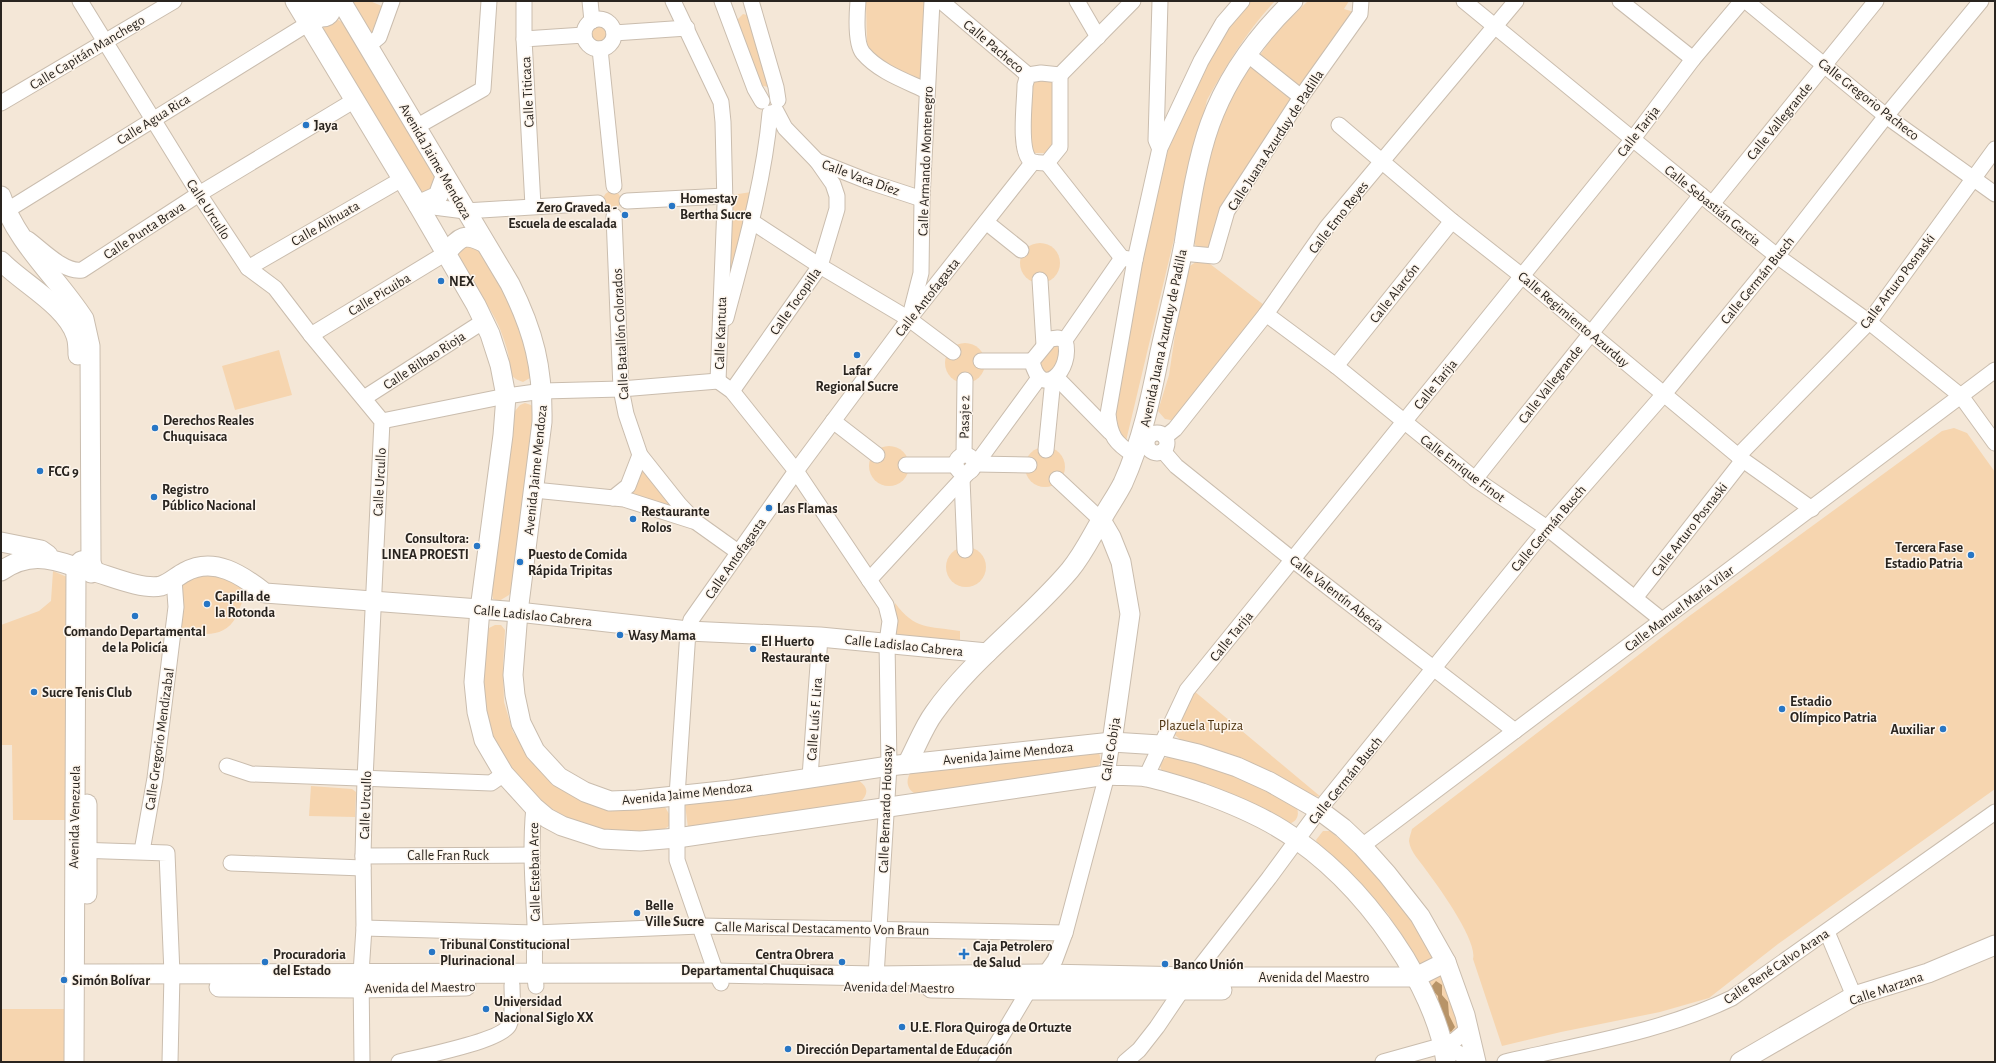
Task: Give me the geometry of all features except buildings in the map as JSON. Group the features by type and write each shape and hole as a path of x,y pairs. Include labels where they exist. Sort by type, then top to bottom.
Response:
{"main road":[{"name":"Avenida Juana Azurduy de Padilla","path":"907,764 932,715 987,653 1036,607 1070,570 1089,545 1101,520 1122,484 1153,445 1148,411 1182,253 1193,192 1210,124 1228,85 1247,54 1278,16 1293,1"},
{"name":"Avenida Jaime Mendoza","path":"317,8 353,21 485,243 525,314 536,345 543,392 542,422 518,612 513,674 515,695 521,724 534,751 559,777 585,792 610,801 677,796 888,766 1112,742 1160,746 1198,754 1237,767 1270,782 1319,810 1343,828 1362,846 1387,874 1420,916 1446,962 1468,1029 1475,1062"},
{"path":"317,8 355,100 418,205 484,321 500,365 506,396 503,435 480,609 474,682 477,712 484,740 504,774 534,806 547,818 562,826 602,839 640,841 677,838 1107,775 1146,777 1180,786 1230,803 1297,840 1334,871 1364,901 1391,937 1416,983 1439,1054"},
{"path":"418,205 438,196 445,177"},
{"path":"3,204 17,231 39,261 76,306 84,319 84,346"},
{"path":"446,253 457,240 465,236 473,237 485,243"},
{"path":"3,263 19,265 39,261"},
{"path":"38,292 36,286 39,279 39,261"},
{"path":"3,263 52,303 68,322 84,346"},
{"name":"Avenida Venezuela","path":"84,346 84,569 80,850 80,980 86,1062"},
{"path":"1148,411 1153,445"},
{"name":"Calle Cobija","path":"1101,520 1111,537 1121,562 1130,614 1112,742"},
{"name":"Calle Ladislao Cabrera","path":"1,542 41,550 52,559"},
{"name":"Calle Ladislao Cabrera","path":"1,572 14,562 40,558 52,559 148,587 161,585 174,579 185,571 202,566 215,566 239,574 265,593 518,612 688,631 820,637 887,642 987,653"},
{"name":"Calle Marzana","path":"1740,1062 1854,996 1928,973 1995,946"},
{"name":"Avenida del Maestro","path":"719,978 1029,990 1187,983 1416,983 1446,962"},
{"name":"Avenida del Maestro","path":"80,980 361,981 1045,974 1187,983"},
{"name":"Avenida del Maestro","path":"361,981 512,985 535,979"},
{"name":"Avenida Venezuela","path":"74,1062 80,980"}],"street":[{"name":"Calle Urcullo","path":"80,1 199,194 248,268 275,288 311,335 382,421 365,779 363,862 364,928 361,981 362,1062"},
{"name":"Calle Capitán Manchego","path":"1,103 174,1"},
{"path":"368,46 379,37 392,1"},
{"path":"416,127 483,89 489,1"},
{"path":"524,1 524,39"},
{"path":"590,1 592,21"},
{"name":"Calle Kantuta","path":"673,1 688,28 721,102 725,196 718,381 732,391 796,471 870,580 886,605 890,621 887,642"},
{"path":"858,1 858,34 862,52 887,72 927,91"},
{"name":"Calle Armando Montenegro","path":"909,319 921,273 922,199 932,1"},
{"name":"Calle Pacheco","path":"941,1 1028,75"},
{"path":"1077,1 1098,37"},
{"path":"1129,259 1040,162 1026,155 1023,145 1025,85 1028,75 1041,73 1060,75 1133,1"},
{"path":"1160,1 1156,140 1160,148"},
{"path":"1110,432 1108,414 1129,259 1160,148 1201,61 1223,23 1242,1"},
{"name":"Calle Juana Azurduy de Padilla","path":"1182,253 1214,256 1227,210 1301,97 1360,14 1361,1"},
{"name":"Calle Sebastián Garcia","path":"1464,1 1706,200 1777,256 1869,322 1961,396 1995,443"},
{"name":"Calle Emo Reyes","path":"1153,445 1175,430 1266,314 1327,227 1516,1"},
{"path":"1620,1 1693,59"},
{"name":"Calle Tarija","path":"1146,777 1187,690 1294,560 1632,140 1693,59 1742,1"},
{"name":"Calle Gregorio Pacheco","path":"1746,1 1886,116 1995,194"},
{"name":"Calle Vallegrande","path":"1475,479 1591,333 1824,64 1876,1"},
{"name":"Calle Germán Busch","path":"1125,1062 1139,1050 1187,983 1319,810 1546,528 1664,394 1777,256 1886,116 1981,1"},
{"path":"719,348 751,221 768,140 771,106 776,86 751,3 725,7"},
{"name":"Calle Vaca Díez","path":"725,7 755,89 771,106 785,128 817,161 870,182 922,199"},
{"name":"Calle Agua Rica","path":"3,204 152,119 317,8"},
{"path":"601,19 606,21 614,33 608,45 600,49 588,44 584,35 586,27 592,21 601,19"},
{"path":"614,33 688,28"},
{"name":"Calle Titicaca","path":"533,206 524,39 584,35"},
{"path":"600,49 614,186"},
{"path":"1247,54 1301,97"},
{"name":"Calle Antofagasta","path":"719,978 677,860 677,796 688,631 691,620 796,471 909,319 986,222 1040,162 1060,147 1060,75"},
{"name":"Calle Punta Brava","path":"39,261 75,271 82,270 199,194 355,100"},
{"name":"Calle Regimiento Azurduy","path":"1339,125 1452,221 1522,276 1740,458 1812,509"},
{"name":"Calle Arturo Posnaski","path":"1635,598 1740,458 1869,322 1995,149"},
{"name":"Calle Tocopilla","path":"732,391 820,266 837,209 837,196 833,184 817,161"},
{"name":"Calle Alihuata","path":"248,268 402,179"},
{"path":"614,186 618,187 625,193 627,201 625,209 614,216 602,211 598,203 602,191 614,186"},
{"path":"627,201 725,196"},
{"path":"418,205 465,211 598,203"},
{"name":"Calle Batallón Colorados","path":"614,216 622,389 626,414 640,454 679,504 696,522 738,552"},
{"path":"751,221 820,266 909,319 953,352"},
{"name":"Calle Alarcón","path":"1336,366 1452,221"},
{"path":"986,222 1021,250"},
{"name":"Calle Picuiba","path":"311,335 446,253"},
{"path":"1065,340 1129,259"},
{"path":"1040,280 1044,345"},
{"name":"Calle Enrique Finot","path":"1266,314 1336,366 1404,423 1475,479 1546,528 1662,620"},
{"name":"Calle Bilbao Rioja","path":"364,398 484,321"},
{"path":"1032,362 1050,339 1058,338 1065,340"},
{"path":"870,580 970,471 1049,378 1064,368 1068,354 1065,340"},
{"path":"981,361 1032,362"},
{"path":"1032,362 1035,372 1049,378"},
{"name":"Calle Manuel María Vilar","path":"1362,846 1812,509 1993,370"},
{"path":"1046,450 1049,378"},
{"name":"Calle Valentín Abecia","path":"1049,378 1110,432 1119,444 1153,445 1176,466 1294,560 1515,731"},
{"name":"Pasaje 2","path":"960,460 964,380"},
{"path":"382,421 506,396 543,392 622,389 718,381"},
{"path":"833,421 877,455"},
{"path":"613,498 628,486 640,454"},
{"path":"906,465 960,460 959,470 964,472 1029,465"},
{"path":"965,550 970,471"},
{"path":"1057,479 1101,520"},
{"path":"534,490 624,499 696,522"},
{"name":"Calle Gregorio Mendizabal","path":"142,851 155,778 176,607 174,579"},
{"name":"Calle Luís F. Lira","path":"810,777 820,637"},
{"name":"Calle Bernardo Houssay","path":"876,976 888,766 887,642"},
{"name":"Calle Cobija","path":"986,1062 1029,990 1045,974 1055,960 1065,933 1107,775 1112,742"},
{"path":"227,766 251,774 491,783 504,774"},
{"name":"Calle Esteban Arce","path":"534,806 531,830 535,933 535,979"},
{"name":"Calle René Calvo Arana","path":"1505,1062 1648,1029 1703,1012 1732,998 1995,812"},
{"path":"80,850 167,853 172,980 170,1062"},
{"name":"Calle Fran Ruck","path":"231,863 363,862 532,855"},
{"name":"Calle Mariscal Destacamento Von Braun","path":"364,928 535,933 700,926 1065,933"},
{"path":"1827,932 1854,996"},
{"path":"399,1062 484,1041 505,1031 510,1025 512,985"},
{"path":"1439,1054 1468,1029"},
{"path":"1383,1062 1439,1054 1475,1062"}],"green space":[{"path":"347,1 370,1 384,7 373,36"},
{"path":"866,1 926,1 922,81 886,65 870,54 867,45"},
{"path":"1251,1 1275,1 1255,24 1238,48 1207,100 1126,441 1120,437 1114,424 1141,267 1170,140 1205,65 1223,34"},
{"path":"1308,1 1349,1 1344,9 1354,12 1299,87 1260,55 1276,32"},
{"path":"743,14 751,16 770,83 768,87 759,85 737,20"},
{"path":"335,18 345,24 439,177 439,186 423,197 323,31 324,25"},
{"path":"599,23 607,26 610,34 607,42 599,45 591,42 588,34 591,26"},
{"path":"1249,65 1290,96 1289,103 1218,213 1210,249 1196,246 1190,236 1200,191 1212,148 1228,106"},
{"path":"1034,79 1051,79 1055,83 1055,130 1051,147 1047,153 1034,153 1028,149 1029,84"},
{"path":"612,191 618,194 621,200 618,206 612,209 606,206 603,200 606,194"},
{"path":"751,192 726,303 732,195"},
{"path":"1044,243 1051,246 1057,252 1060,263 1059,271 1051,280 1044,283 1036,283 1029,280 1021,271 1020,259 1023,252 1032,244"},
{"path":"464,244 478,244 513,301 534,366 530,378 523,382 517,380 511,374 508,353 496,319 465,270 458,250"},
{"path":"1196,262 1210,264 1264,305 1176,421 1165,419 1158,411 1169,375 1185,269"},
{"path":"969,343 976,346 982,352 985,363 984,371 976,380 969,383 961,383 954,380 946,371 945,359 948,352 957,344"},
{"path":"1049,344 1063,346 1052,374 1039,372 1040,355"},
{"path":"279,350 292,395 235,410 222,366"},
{"path":"525,403 531,405 535,410 513,588 509,595 499,601 493,599 492,594 503,483 515,411 520,405"},
{"name":"Estadio Olímpico Patria","path":"1954,428 1967,433 1995,472 1995,789 1778,944 1709,998 1660,1012 1561,1032 1502,1046 1473,959 1473,951 1469,940 1456,914 1411,849 1409,841 1412,829 1688,617 1942,431"},
{"path":"893,446 900,449 906,455 909,466 908,474 900,483 893,486 885,486 878,483 870,474 869,462 872,455 881,447"},
{"path":"1049,447 1056,450 1062,456 1065,467 1064,475 1056,484 1049,487 1041,487 1034,484 1026,475 1025,463 1028,456 1037,448"},
{"path":"643,468 676,509 630,496"},
{"path":"970,547 977,550 983,556 986,567 985,575 977,584 970,587 962,587 955,584 947,575 946,563 949,556 958,548"},
{"name":"Sucre Tenis Club","path":"53,571 67,577 68,589 65,820 13,820 12,745 1,745 1,625 39,611 51,601"},
{"path":"218,572 254,592 242,603 236,617 225,629 212,634 181,630 180,589 184,582 194,575"},
{"path":"895,603 902,612 916,622 931,627 960,631 960,644 895,635"},
{"path":"495,625 501,625 505,630 503,666 504,702 513,732 536,765 562,789 665,807 672,819 669,826 663,830 612,833 579,825 544,804 514,776 492,740 480,695 485,630"},
{"name":"Plazuela Tupiza","path":"1194,691 1321,797 1308,795 1181,740 1175,735 1176,726"},
{"path":"1099,752 1101,762 1094,771 916,794 911,790 908,784 908,778 911,772"},
{"path":"1171,755 1198,761 1263,787 1297,808 1298,815 1296,820 1285,825 1163,775 1160,766 1162,760"},
{"path":"857,779 865,786 866,793 855,807 688,828 685,804"},
{"path":"311,786 352,789 356,792 355,817 309,816"},
{"path":"1323,831 1330,831 1367,862 1391,888 1433,954 1432,959 1423,966 1418,964 1388,914 1366,890 1319,849 1316,840"},
{"path":"1436,974 1444,976 1459,1025 1458,1031 1451,1037 1428,979"},
{"path":"1,1009 65,1009 65,1062 1,1062"}],"shaded area":[{"path":"1436,981 1442,985 1442,995 1448,1002 1449,1015 1455,1027 1451,1032 1444,1027 1445,1017 1439,1009 1438,996 1430,988"}],"place":[{"name":"Jaya","path":"306,125"},
{"name":"Homestay Bertha Sucre","path":"672,206"},
{"name":"Zero Graveda - Escuela de escalada","path":"625,215"},
{"name":"NEX","path":"441,281"},
{"name":"Lafar Regional Sucre","path":"857,355"},
{"name":"Derechos Reales Chuquisaca","path":"155,428"},
{"name":"FCG 9","path":"40,471"},
{"name":"Registro Público Nacional","path":"154,497"},
{"name":"Las Flamas","path":"769,508"},
{"name":"Restaurante Rolos","path":"633,519"},
{"name":"Consultora: LINEA PROESTI","path":"477,546"},
{"name":"Tercera Fase Estadio Patria","path":"1971,555"},
{"name":"Puesto de Comida Rápida Tripitas","path":"520,562"},
{"name":"Capilla de la Rotonda","path":"207,604"},
{"name":"Comando Departamental de la Policía","path":"135,616"},
{"name":"Wasy Mama","path":"620,635"},
{"name":"El Huerto Restaurante","path":"753,649"},
{"name":"Sucre Tenis Club","path":"34,692"},
{"name":"Estadio Olímpico Patria","path":"1782,709"},
{"name":"Auxiliar","path":"1943,729"},
{"name":"Belle Ville Sucre","path":"637,913"},
{"name":"Tribunal Constitucional Plurinacional","path":"432,952"},
{"name":"Caja Petrolero de Salud","path":"964,954"},
{"name":"Procuradoria del Estado","path":"265,962"},
{"name":"Centra Obrera Departamental Chuquisaca","path":"842,962"},
{"name":"Banco Unión","path":"1165,964"},
{"name":"Simón Bolívar","path":"64,980"},
{"name":"Universidad Nacional Siglo XX","path":"486,1009"},
{"name":"U.E. Flora Quiroga de Ortuzte","path":"902,1027"},
{"name":"Dirección Departamental de Educación","path":"788,1049"}]}
